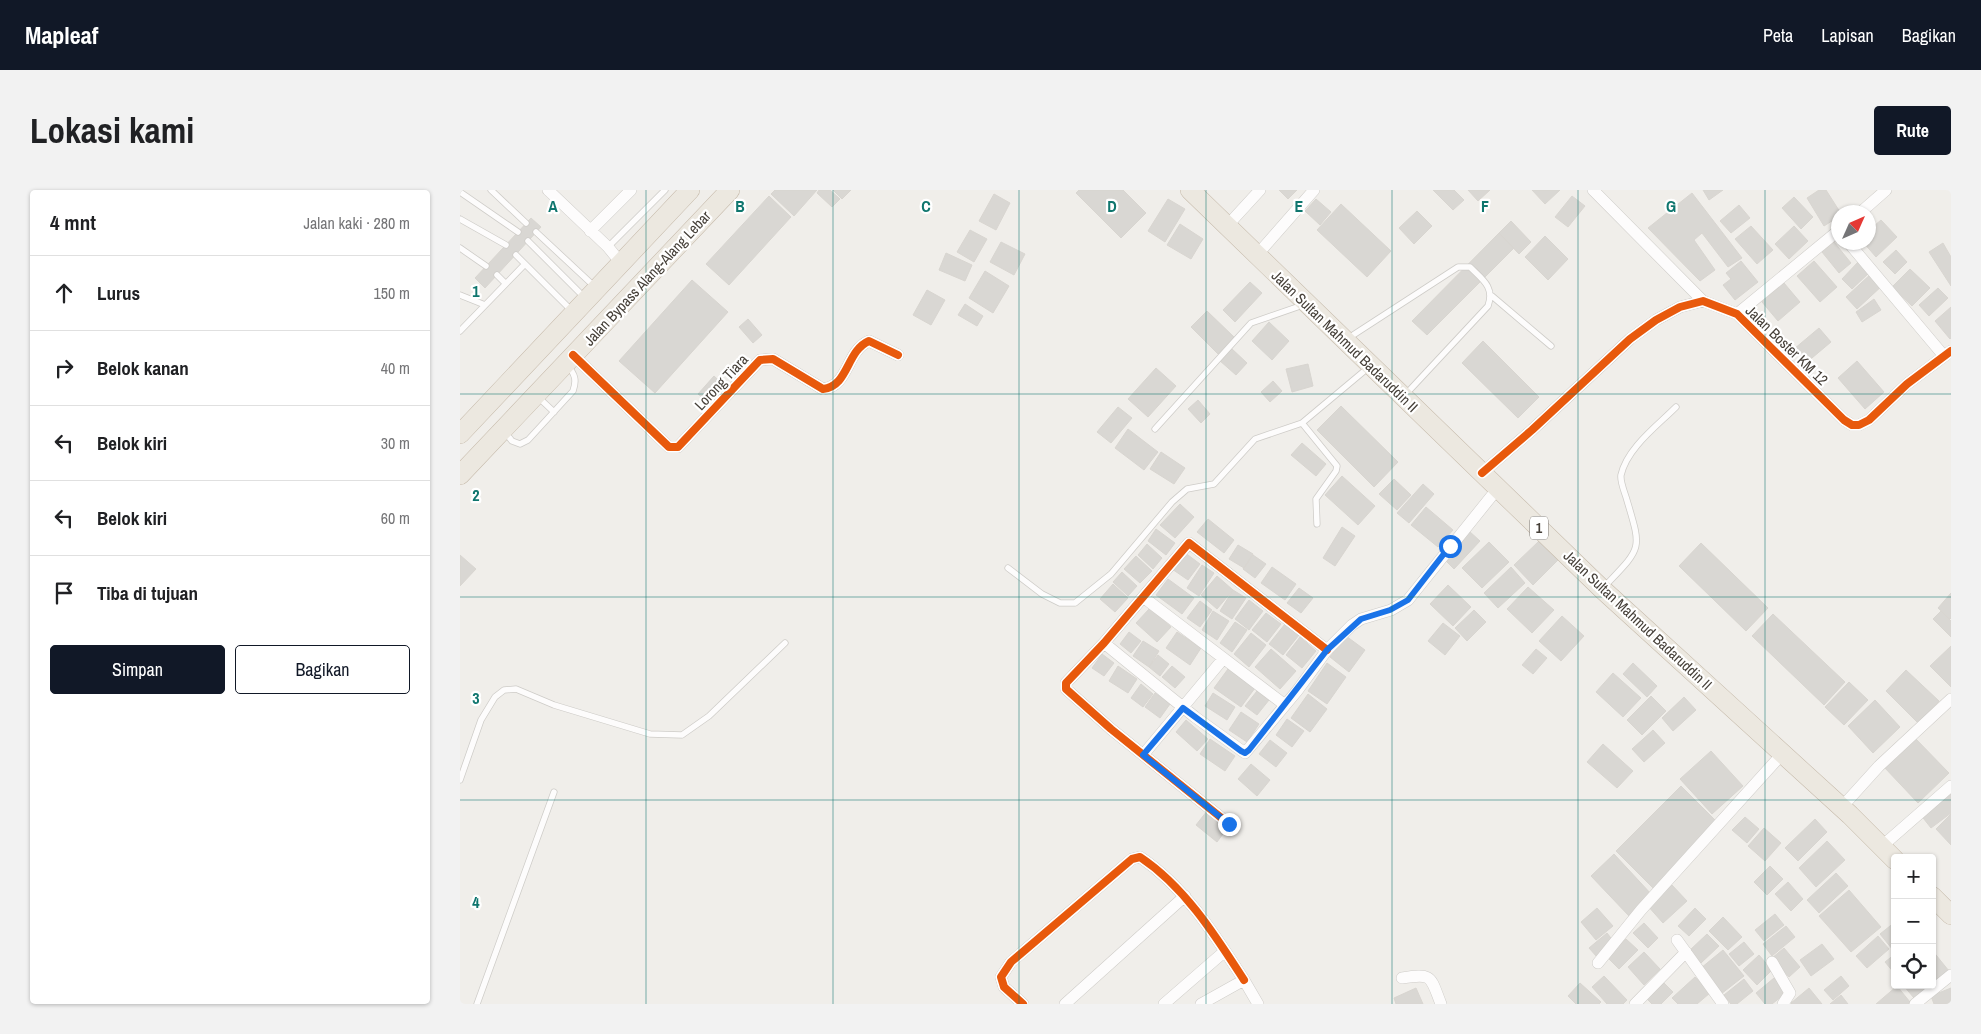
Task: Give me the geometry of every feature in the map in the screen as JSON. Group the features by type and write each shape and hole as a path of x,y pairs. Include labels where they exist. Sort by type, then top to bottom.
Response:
{"highway":[{"name":"Jalan Bypass Alang-Alang Lebar","path":"460,434 690,190"},
{"name":"Jalan Bypass Alang-Alang Lebar","path":"460,475 730,190"},
{"name":"Jalan Sultan Mahmud Badaruddin II","path":"1190,190 1602,589 1783,753 1891,856"},
{"path":"1935,899 1951,914"}],"street":[{"path":"548,190 608,247 620,263"},
{"path":"590,231 631,190"},
{"path":"1227,226 1260,190"},
{"path":"1257,255 1314,190"},
{"path":"1593,190 1703,301"},
{"path":"1869,205 1886,190"},
{"path":"1737,314 1831,238"},
{"path":"1855,250 1949,356"},
{"path":"1482,473 1532,430 1630,339 1656,320 1680,307 1703,301"},
{"name":"Jalan Boster KM 12","path":"1703,301 1737,314 1844,420 1852,425 1859,425 1869,420 1907,384 1949,356"},
{"name":"Lorong Tiara","path":"569,360 673,448 678,447 760,360 774,359 823,389 831,388 838,384 856,352 864,343 869,341 898,355"},
{"path":"1104,643 1183,708 1245,753 1327,650 1361,619 1390,610 1408,600 1498,488"},
{"path":"1229,824 1143,755 1066,688 1066,684 1104,643 1189,543 1327,650"},
{"path":"1143,596 1285,705"},
{"path":"1143,755 1223,658"},
{"path":"1841,808 1879,766 1951,700"},
{"path":"1598,963 1641,910 1783,753"},
{"path":"1881,847 1951,786"},
{"path":"1023,1004 1004,987 1001,977 1011,962 1132,858 1140,857 1152,865 1185,896 1225,951 1258,1004"},
{"path":"1065,1004 1185,896"},
{"path":"1677,940 1723,1004"},
{"path":"1164,1004 1225,951"},
{"path":"1635,1004 1686,952"},
{"path":"1772,962 1790,993 1783,1004"},
{"path":"1402,978 1423,974 1428,977 1441,1004"},
{"path":"1915,1004 1951,975"},
{"path":"1201,1004 1244,980"}],"lane":[{"path":"491,190 526,223"},
{"path":"608,247 665,190"},
{"path":"460,192 518,232"},
{"path":"460,219 506,245"},
{"path":"536,232 592,294"},
{"path":"528,241 592,294"},
{"path":"460,248 486,266"},
{"path":"516,255 573,313"},
{"path":"460,331 525,264"},
{"path":"1345,340 1458,266 1470,267 1489,286 1492,296 1551,346"},
{"path":"497,275 506,283"},
{"path":"460,295 485,305"},
{"path":"1403,397 1488,306 1492,296"},
{"path":"1155,429 1251,323 1307,304"},
{"path":"503,429 512,441 520,444 528,440 573,392 576,382 569,360"},
{"path":"1008,568 1042,594 1060,602 1075,602 1111,574 1172,502 1187,489 1214,484 1255,439 1302,423 1371,366"},
{"path":"536,395 554,412"},
{"path":"1602,589 1631,559 1637,547 1638,536 1620,477 1625,462 1635,449 1676,407"},
{"path":"1302,423 1337,466 1336,471 1316,499 1317,524"},
{"path":"460,780 481,720 495,697 504,690 516,690 554,705 650,734 682,735 709,716 785,643"},
{"path":"476,1004 554,792"}],"building":[{"path":"775,190 817,190 794,216 771,194"},
{"path":"819,190 830,190 840,199 832,207 817,193"},
{"path":"833,190 851,190 842,199"},
{"path":"1079,190 1123,190 1146,213 1121,238 1076,193"},
{"path":"1279,190 1297,190 1288,199"},
{"path":"1433,190 1454,190 1464,200 1453,210"},
{"path":"1468,190 1490,190 1478,201"},
{"path":"1532,190 1560,190 1545,204"},
{"path":"1703,190 1723,190 1709,200"},
{"path":"1819,190 1826,190 1836,205 1831,205 1831,222 1824,226 1807,198"},
{"path":"1692,193 1742,258 1728,267 1702,233 1694,240 1715,270 1700,281 1648,228"},
{"path":"994,194 1010,203 996,230 979,221"},
{"path":"769,196 791,217 729,285 706,264"},
{"path":"1572,196 1585,206 1568,227 1555,217"},
{"path":"1794,197 1813,217 1801,229 1782,208"},
{"path":"1168,199 1185,209 1165,242 1148,231"},
{"path":"1316,199 1331,212 1320,225 1305,211"},
{"path":"1341,204 1391,251 1367,277 1317,230"},
{"path":"1739,205 1750,218 1731,233 1720,221"},
{"path":"1417,211 1432,226 1414,244 1399,228"},
{"path":"531,218 541,227 485,288 475,278"},
{"path":"1881,220 1897,237 1876,257 1870,250 1876,250 1876,224"},
{"path":"1511,221 1531,242 1519,254 1499,233"},
{"path":"1180,224 1203,239 1191,259 1167,245"},
{"path":"1751,226 1773,250 1757,264 1735,239"},
{"path":"1794,226 1808,241 1789,259 1775,244"},
{"path":"970,230 987,239 974,262 957,252"},
{"path":"1499,233 1514,248 1427,335 1412,321"},
{"path":"1545,236 1568,259 1548,280 1525,257"},
{"path":"1001,242 1025,254 1014,275 990,262"},
{"path":"1943,243 1951,257 1951,286 1929,252"},
{"path":"1831,244 1831,250 1840,250 1851,263 1839,273 1822,252"},
{"path":"1896,250 1907,262 1895,274 1883,262"},
{"path":"946,253 972,265 965,281 939,270"},
{"path":"1741,261 1758,282 1735,300 1723,285 1731,279 1726,273"},
{"path":"1814,261 1837,287 1820,302 1797,276"},
{"path":"1859,261 1870,272 1852,289 1842,279"},
{"path":"1910,269 1930,288 1912,306 1892,287"},
{"path":"985,271 1009,286 993,313 969,298"},
{"path":"1873,272 1884,284 1857,309 1846,297"},
{"path":"692,280 728,312 655,393 619,361"},
{"path":"1250,282 1262,293 1235,322 1223,310"},
{"path":"1784,283 1800,302 1778,321 1762,302"},
{"path":"1938,288 1948,298 1929,316 1919,305"},
{"path":"927,290 945,300 931,325 913,315"},
{"path":"1874,299 1881,310 1862,322 1856,312"},
{"path":"965,304 983,316 977,326 958,315"},
{"path":"1951,307 1951,338 1950,339 1935,321"},
{"path":"1207,311 1234,337 1218,354 1191,327"},
{"path":"748,319 762,335 753,343 739,327"},
{"path":"1269,322 1289,341 1272,360 1252,341"},
{"path":"1819,328 1831,342 1806,363 1794,349"},
{"path":"1483,341 1539,397 1518,418 1462,363"},
{"path":"1231,348 1247,363 1236,375 1219,360"},
{"path":"1857,361 1884,392 1865,409 1838,378"},
{"path":"1308,364 1313,386 1292,392 1286,369"},
{"path":"1156,368 1176,386 1148,417 1128,399"},
{"path":"714,376 727,388 711,405 698,394"},
{"path":"1273,381 1282,391 1270,402 1261,392"},
{"path":"1198,400 1210,414 1201,423 1188,409"},
{"path":"1341,406 1398,462 1374,487 1317,430"},
{"path":"1118,407 1132,418 1111,443 1097,432"},
{"path":"1128,429 1158,452 1144,470 1115,448"},
{"path":"1302,443 1326,464 1316,476 1291,455"},
{"path":"1161,452 1185,468 1174,484 1150,469"},
{"path":"1342,476 1375,506 1358,525 1325,495"},
{"path":"1394,479 1411,495 1397,510 1379,494"},
{"path":"1423,484 1434,494 1409,523 1397,513"},
{"path":"1180,504 1194,517 1175,538 1160,525"},
{"path":"1426,507 1453,530 1438,547 1411,525"},
{"path":"1208,519 1234,540 1224,553 1197,532"},
{"path":"1342,527 1355,536 1335,566 1323,558"},
{"path":"1156,529 1175,543 1166,555 1148,541"},
{"path":"1469,531 1480,541 1454,569 1444,559"},
{"path":"1539,541 1558,560 1533,585 1514,565"},
{"path":"1489,542 1509,562 1482,588 1462,568"},
{"path":"1701,543 1768,608 1746,631 1679,566"},
{"path":"1147,544 1162,558 1153,569 1138,555"},
{"path":"1238,545 1253,554 1244,568 1229,559"},
{"path":"1184,552 1200,564 1188,580 1172,569"},
{"path":"460,555 476,569 460,586"},
{"path":"1253,555 1266,564 1255,578 1243,569"},
{"path":"1136,556 1152,571 1140,583 1124,569"},
{"path":"1202,565 1214,573 1199,596 1187,588"},
{"path":"1272,567 1296,584 1285,600 1261,583"},
{"path":"1511,567 1525,583 1498,608 1484,593"},
{"path":"1122,572 1137,586 1128,596 1113,582"},
{"path":"1217,576 1233,590 1217,609 1201,595"},
{"path":"1168,579 1194,598 1182,614 1156,595"},
{"path":"1113,584 1128,598 1115,612 1100,599"},
{"path":"1448,585 1471,607 1453,626 1430,604"},
{"path":"1528,587 1554,610 1532,633 1507,609"},
{"path":"1299,588 1313,598 1301,613 1287,603"},
{"path":"1233,590 1246,598 1232,619 1220,611"},
{"path":"1951,593 1951,618 1950,619 1938,608"},
{"path":"1249,600 1263,611 1249,630 1235,619"},
{"path":"1200,601 1212,610 1200,627 1187,618"},
{"path":"1150,608 1171,627 1157,642 1136,623"},
{"path":"1474,610 1486,622 1467,641 1455,628"},
{"path":"1213,611 1229,621 1217,640 1202,630"},
{"path":"1941,611 1951,621 1951,637 1933,619"},
{"path":"1266,613 1281,624 1267,642 1252,630"},
{"path":"1773,614 1845,682 1824,705 1752,636"},
{"path":"1562,616 1584,636 1561,661 1539,641"},
{"path":"1235,622 1247,630 1232,652 1220,643"},
{"path":"1443,623 1460,636 1445,655 1428,641"},
{"path":"1285,624 1299,635 1283,655 1269,644"},
{"path":"1129,632 1141,641 1131,653 1120,644"},
{"path":"1177,632 1201,648 1190,665 1166,648"},
{"path":"1251,633 1266,645 1249,667 1234,654"},
{"path":"1346,636 1365,650 1349,672 1330,657"},
{"path":"1300,637 1316,651 1302,668 1286,655"},
{"path":"1143,641 1159,651 1149,667 1133,656"},
{"path":"1951,646 1951,687 1930,666"},
{"path":"1271,649 1296,671 1280,689 1255,667"},
{"path":"1536,649 1547,658 1533,674 1522,665"},
{"path":"1102,654 1114,663 1104,676 1092,668"},
{"path":"1158,655 1169,664 1160,676 1149,667"},
{"path":"1327,663 1346,677 1327,704 1308,691"},
{"path":"1633,663 1657,686 1647,697 1623,674"},
{"path":"1118,666 1137,679 1128,693 1109,681"},
{"path":"1172,666 1185,677 1175,688 1162,677"},
{"path":"1228,669 1255,688 1241,707 1214,688"},
{"path":"1906,670 1939,701 1918,723 1886,691"},
{"path":"1613,673 1641,698 1623,717 1596,692"},
{"path":"1849,682 1868,700 1844,725 1825,707"},
{"path":"1141,684 1153,694 1143,707 1131,698"},
{"path":"1257,691 1269,700 1257,715 1245,706"},
{"path":"1155,693 1170,704 1160,718 1145,707"},
{"path":"1213,693 1235,707 1227,720 1205,706"},
{"path":"1308,694 1327,709 1310,732 1291,718"},
{"path":"1651,696 1666,711 1642,735 1627,720"},
{"path":"1684,697 1696,710 1673,731 1662,718"},
{"path":"1875,700 1900,727 1873,753 1848,726"},
{"path":"1241,712 1259,724 1247,742 1229,730"},
{"path":"1287,719 1304,731 1292,747 1276,735"},
{"path":"1186,720 1208,739 1197,751 1176,732"},
{"path":"1653,730 1665,743 1644,762 1632,749"},
{"path":"1914,737 1949,773 1918,803 1884,767"},
{"path":"1210,739 1235,756 1225,771 1200,754"},
{"path":"1270,740 1287,753 1276,767 1259,754"},
{"path":"1603,744 1633,771 1617,788 1587,762"},
{"path":"1711,751 1743,786 1712,814 1680,779"},
{"path":"1251,764 1270,780 1257,796 1238,779"},
{"path":"1681,786 1718,823 1654,889 1616,851"},
{"path":"1951,790 1951,813 1931,828 1920,814"},
{"path":"1207,811 1228,827 1217,842 1196,825"},
{"path":"1951,814 1951,845 1936,829"},
{"path":"1745,817 1759,829 1747,843 1732,830"},
{"path":"1815,819 1827,832 1798,861 1785,848"},
{"path":"1764,828 1781,843 1765,861 1748,846"},
{"path":"1827,841 1845,860 1816,887 1799,868"},
{"path":"1614,854 1652,895 1629,916 1591,876"},
{"path":"1770,866 1783,879 1767,895 1754,882"},
{"path":"1836,873 1848,886 1819,913 1807,900"},
{"path":"1788,882 1803,899 1791,911 1775,894"},
{"path":"1671,884 1687,901 1663,923 1647,905"},
{"path":"1849,890 1881,927 1851,952 1819,916"},
{"path":"1597,908 1613,926 1596,940 1581,922"},
{"path":"1695,908 1706,919 1689,936 1678,926"},
{"path":"1775,914 1784,925 1764,941 1755,930"},
{"path":"1723,917 1742,937 1728,950 1709,931"},
{"path":"1644,923 1658,938 1648,948 1633,933"},
{"path":"1891,925 1891,948 1880,934"},
{"path":"1786,926 1795,937 1772,956 1763,944"},
{"path":"1607,933 1614,942 1597,957 1589,948"},
{"path":"1707,934 1719,946 1701,963 1689,951"},
{"path":"1878,936 1889,949 1867,968 1856,956"},
{"path":"1626,939 1638,950 1619,969 1607,957"},
{"path":"1744,942 1754,954 1739,966 1729,954"},
{"path":"1822,944 1834,959 1811,976 1800,960"},
{"path":"1784,948 1800,967 1789,977 1772,958"},
{"path":"1723,950 1744,976 1721,994 1701,968"},
{"path":"1644,952 1660,969 1644,985 1628,967"},
{"path":"1759,955 1772,970 1757,985 1743,970"},
{"path":"1936,955 1949,971 1936,981"},
{"path":"1891,957 1891,969 1885,962"},
{"path":"1604,976 1627,1000 1623,1004 1607,1004 1592,987"},
{"path":"1841,976 1849,986 1833,1000 1824,990"},
{"path":"1695,977 1710,993 1697,1004 1678,1004 1672,998"},
{"path":"1774,978 1786,993 1772,1004 1765,1004 1756,993"},
{"path":"1660,979 1673,992 1661,1004 1652,1004 1644,996"},
{"path":"1744,979 1753,991 1737,1004 1731,1004 1724,995"},
{"path":"1580,983 1601,1002 1599,1004 1576,1004 1568,996"},
{"path":"1416,988 1423,1004 1396,1004 1394,998"},
{"path":"1809,988 1822,1004 1791,1003"},
{"path":"1951,988 1951,1004 1934,1004 1931,996"},
{"path":"1894,989 1899,989 1910,1002 1908,1004 1876,1004"},
{"path":"1906,989 1926,989 1914,998"},
{"path":"1841,995 1848,1004 1830,1004"}],"cycle path":[{"path":"1482,473 1532,430 1630,339 1656,320 1680,307 1703,301 1737,314 1844,420 1852,425 1859,425 1869,420 1907,384 1951,351"},
{"path":"573,355 669,447 678,447 760,360 773,359 823,389 838,382 856,352 869,341 898,355"},
{"path":"1229,824 1111,729 1066,689 1066,683 1104,643 1189,543 1327,650"},
{"path":"1023,1004 1004,987 1001,977 1011,962 1132,859 1140,857 1156,869 1185,897 1210,929 1244,980"}],"route":[{"path":"1229,824 1143,755 1183,708 1245,753 1297,691 1327,650 1352,625 1361,619 1390,610 1408,600 1450,546"}]}
